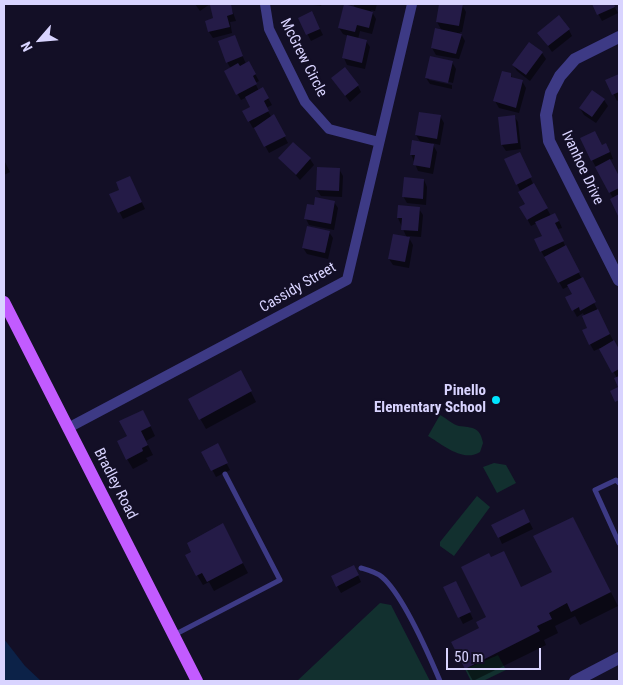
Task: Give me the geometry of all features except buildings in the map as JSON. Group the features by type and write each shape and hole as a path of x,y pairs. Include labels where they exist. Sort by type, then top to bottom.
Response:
{"main road":[{"name":"Bradley Road","path":"4,302 197,681"}],"street":[{"name":"McGrew Circle","path":"264,4 269,30 305,102 329,129 378,142"},
{"name":"Cassidy Street","path":"68,428 347,280 412,4"},
{"name":"Ivanhoe Drive","path":"619,37 575,60 560,76 551,93 546,115 549,141 619,280"},
{"path":"575,681 619,658"}],"lane":[{"path":"174,636 280,580 225,474"},
{"path":"619,483 616,480 595,490 599,504 619,543"},
{"path":"361,568 375,573 389,586 406,611 440,681"}],"green space":[{"path":"440,415 452,423 478,431 483,443 480,452 473,455 460,454 428,436"},
{"path":"494,463 506,465 516,483 497,493 483,467"},
{"path":"477,496 490,507 454,556 440,546 440,542"},
{"path":"380,603 391,605 430,681 297,681"},
{"path":"498,655 506,670 483,681 471,681 465,669"}],"water":[{"path":"4,639 25,666 41,681 4,681"}],"place":[{"name":"Pinello Elementary School","path":"496,400"}]}
